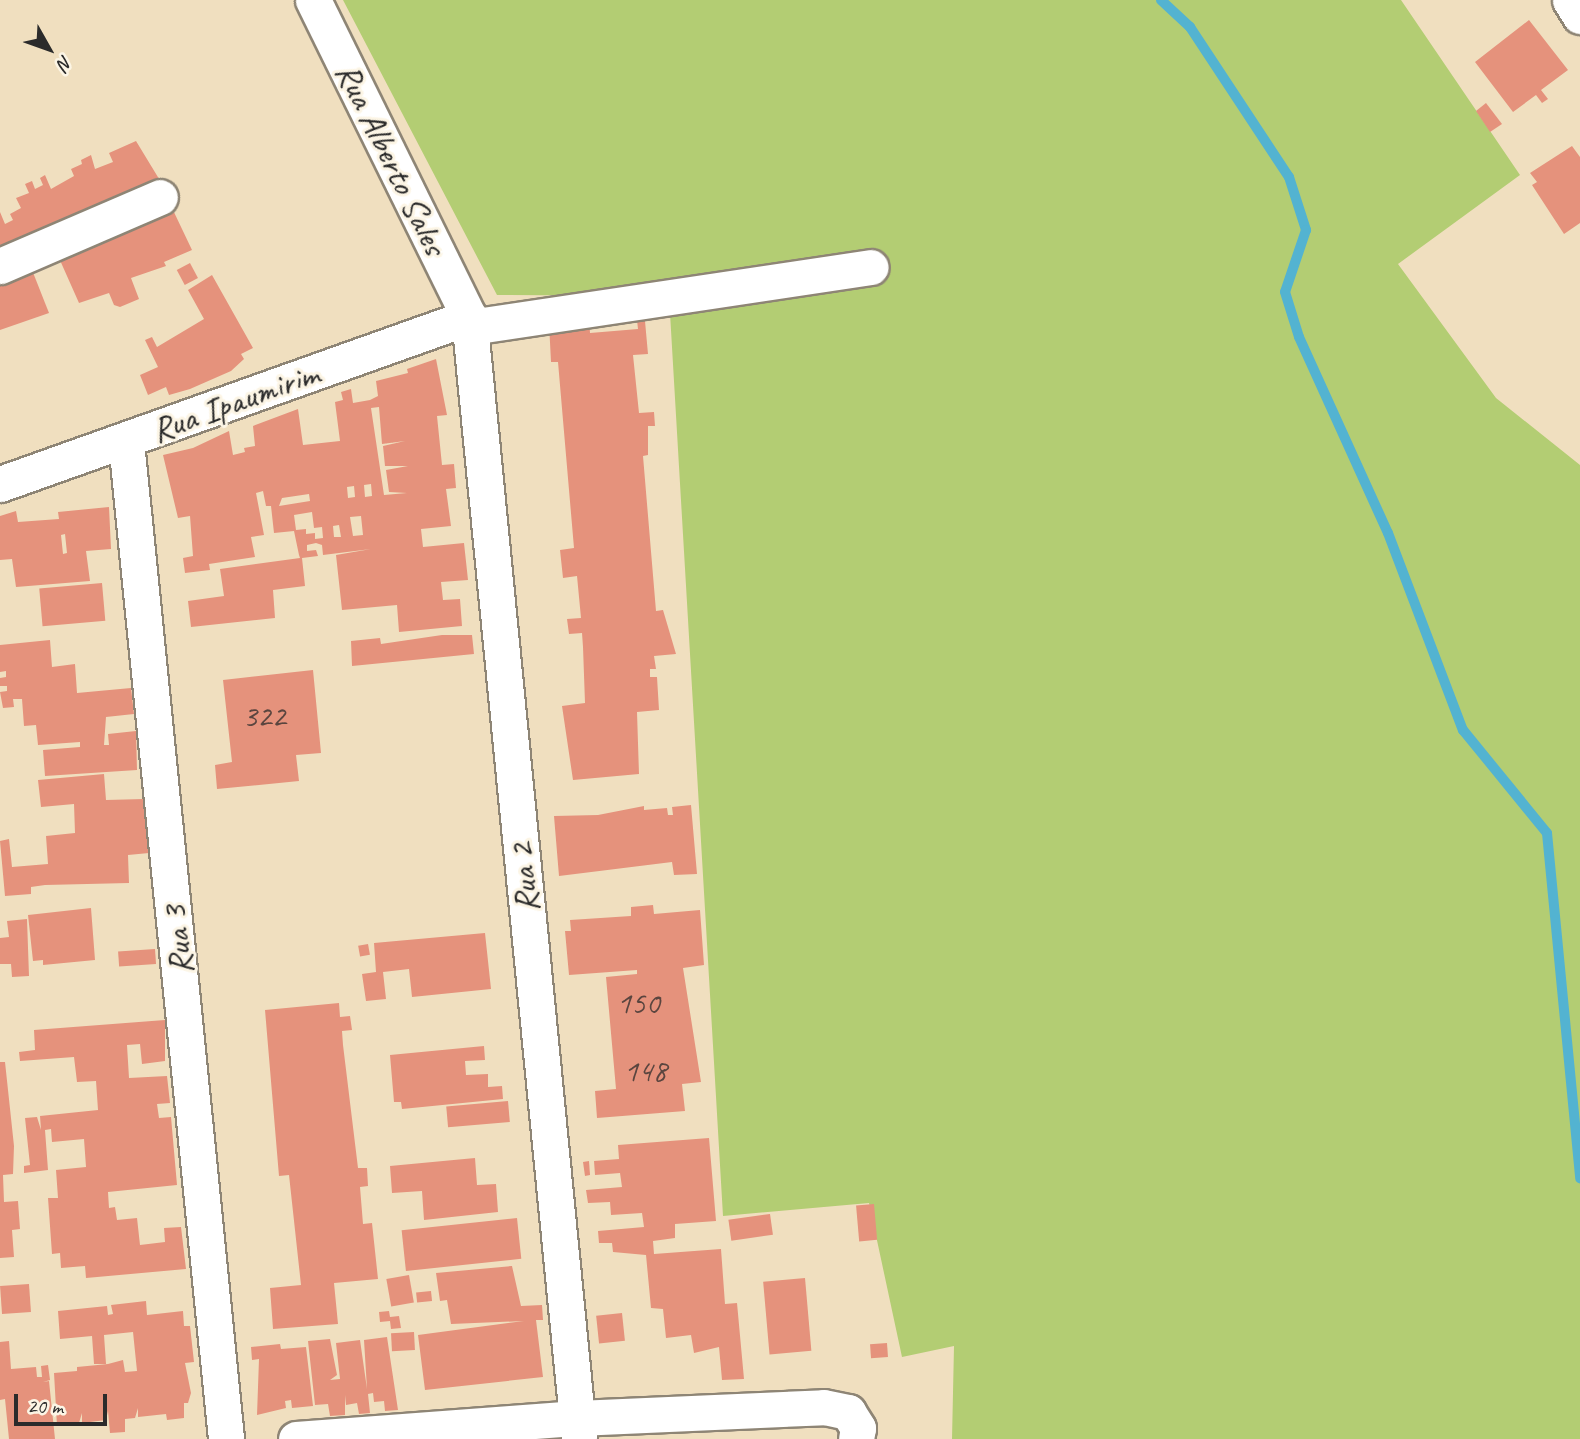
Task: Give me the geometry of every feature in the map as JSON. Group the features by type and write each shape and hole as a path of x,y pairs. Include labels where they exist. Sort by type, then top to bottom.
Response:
{"street":[{"name":"Rua Alberto Sales","path":"313,0 470,322"},
{"path":"1570,0 1580,16"},
{"path":"0,266 160,197"},
{"name":"Rua Ipaumirim","path":"0,484 470,322 871,267"},
{"name":"Rua 2","path":"470,322 578,1428"},
{"name":"Rua 3","path":"126,442 226,1439"},
{"path":"296,1439 578,1428 824,1407 848,1412 858,1428 856,1439"}],"green space":[{"path":"343,0 1401,0 1520,175 1398,264 1496,398 1580,465 1580,1439 952,1439 954,1346 902,1357 869,1203 723,1216 669,296 497,295"}],"building":[{"path":"1529,20 1568,70 1541,90 1548,99 1542,103 1536,95 1513,112 1475,62"},
{"path":"1486,103 1502,124 1490,132 1476,111"},
{"path":"136,141 167,192 38,246 32,233 12,241 17,254 0,261 0,212 5,224 13,220 10,214 21,208 16,198 29,193 25,184 32,181 35,189 43,185 40,178 45,175 51,189 74,176 71,169 82,164 81,160 91,155 95,169 113,162 109,153"},
{"path":"1572,146 1580,157 1580,223 1564,234 1532,185 1537,182 1530,173"},
{"path":"172,208 192,250 164,262 166,266 131,278 139,299 120,307 114,305 109,293 79,303 59,258 112,235 113,238"},
{"path":"190,263 198,278 185,285 177,270"},
{"path":"32,270 49,313 0,330 0,284"},
{"path":"212,275 253,348 241,354 244,359 231,371 190,389 169,395 166,387 148,395 140,375 158,367 145,340 152,337 157,347 204,319 188,290"},
{"path":"644,310 648,354 633,355 639,413 654,412 655,426 648,426 648,455 643,456 656,611 663,610 676,654 654,656 656,669 650,669 650,677 657,677 659,710 637,712 639,774 573,780 562,706 585,703 583,647 582,633 569,634 567,619 581,618 577,576 563,578 560,550 574,548 558,362 551,362 549,323 589,318 590,333 638,329 636,311"},
{"path":"436,359 447,415 437,416 442,465 454,464 456,488 446,489 451,526 421,529 423,547 464,543 468,580 441,582 443,600 460,599 462,626 399,632 397,605 342,610 336,555 371,549 323,555 322,545 316,543 307,545 307,551 316,550 318,556 302,558 305,586 273,590 275,618 191,627 188,601 224,596 220,569 300,558 294,531 274,533 271,506 266,506 263,491 256,493 264,535 251,537 255,557 209,564 210,570 185,573 183,558 193,556 190,516 178,518 163,455 193,448 229,431 233,455 245,452 244,448 255,446 253,426 298,409 303,445 340,441 335,402 343,400 341,392 351,389 353,403 370,400 378,396 376,381 408,373 407,369","holes":["379,407 382,444 405,441 383,446 385,466 408,466 386,470 389,492 407,493 384,495 371,408","371,484 372,496 365,497 364,485","354,486 355,497 348,498 347,487","309,494 310,501 279,506 282,498","312,512 314,528 322,527 323,538 315,539 315,533 306,534 306,529 296,530 294,515","361,516 363,535 353,536 350,517","339,525 341,537 334,537 333,526"]},
{"path":"109,507 111,549 86,551 90,581 16,587 12,559 0,560 0,516 16,511 18,522 59,519 58,512","holes":["65,534 67,553 63,554 61,535"]},
{"path":"102,583 105,621 43,626 39,588"},
{"path":"442,635 472,635 474,654 352,666 351,641 380,638 381,644"},
{"path":"50,640 52,667 75,664 77,693 131,688 134,714 106,717 104,745 109,745 108,734 136,731 137,770 45,776 43,750 80,747 80,742 38,745 36,725 24,726 22,699 13,699 14,707 3,708 0,692 7,691 7,686 0,686 0,678 6,677 6,671 0,672 0,645"},
{"path":"313,670 321,753 296,755 299,781 217,789 215,765 232,762 223,680"},
{"path":"104,774 106,800 144,799 149,853 128,855 129,883 45,885 31,887 31,894 5,896 0,841 9,839 12,867 48,864 46,836 75,833 74,804 41,807 38,780"},
{"path":"691,805 697,874 674,875 672,862 559,876 554,816 598,815 644,806 644,810 667,808 668,815 673,815 672,807"},
{"path":"653,905 654,914 700,910 704,965 683,968 701,1082 682,1084 685,1111 597,1118 595,1091 616,1089 606,977 637,974 637,970 569,975 565,931 571,931 570,920 631,916 631,907"},
{"path":"91,908 95,960 43,965 43,960 33,961 28,915"},
{"path":"27,919 29,976 12,977 11,964 0,964 0,938 9,937 7,921"},
{"path":"485,933 491,989 412,997 409,969 383,972 386,999 366,1001 362,974 376,972 374,943"},
{"path":"368,944 370,955 360,957 358,946"},
{"path":"155,949 156,964 119,967 118,952"},
{"path":"339,1003 340,1017 350,1016 352,1030 342,1031 343,1045 358,1168 367,1168 368,1186 360,1187 363,1224 372,1223 378,1279 334,1283 338,1324 273,1329 270,1288 301,1285 289,1175 279,1176 265,1010"},
{"path":"165,1020 165,1061 142,1064 140,1044 127,1045 129,1078 167,1076 170,1103 157,1104 159,1118 171,1117 177,1185 108,1192 109,1208 115,1207 117,1220 137,1218 140,1245 165,1242 164,1228 181,1227 186,1269 86,1278 85,1266 61,1268 60,1253 52,1254 48,1198 58,1198 56,1170 86,1167 84,1139 52,1142 51,1129 45,1130 48,1170 24,1173 24,1166 30,1165 25,1118 37,1117 41,1130 40,1116 98,1110 96,1081 77,1082 74,1057 20,1061 19,1052 35,1050 34,1030"},
{"path":"484,1046 485,1060 465,1061 466,1075 488,1074 488,1087 502,1086 503,1099 402,1109 401,1102 394,1102 390,1055"},
{"path":"0,1062 5,1062 14,1146 13,1174 3,1175 4,1202 18,1201 20,1229 12,1230 14,1257 0,1258"},
{"path":"508,1101 510,1122 448,1127 446,1106"},
{"path":"709,1138 716,1221 675,1224 675,1238 653,1241 654,1254 721,1249 725,1304 737,1303 744,1379 722,1380 719,1347 694,1353 691,1335 666,1338 663,1309 651,1308 646,1255 613,1252 612,1243 599,1243 598,1231 644,1227 642,1213 611,1215 610,1202 588,1203 586,1190 622,1187 620,1173 595,1175 594,1161 619,1159 618,1145"},
{"path":"475,1158 477,1185 496,1184 498,1212 424,1220 422,1191 392,1193 390,1166"},
{"path":"589,1161 590,1175 585,1176 583,1162"},
{"path":"874,1204 877,1240 859,1241 856,1206"},
{"path":"770,1214 773,1235 731,1241 728,1220"},
{"path":"517,1218 521,1259 406,1271 402,1230"},
{"path":"512,1266 521,1306 542,1305 543,1320 536,1320 543,1377 425,1390 418,1335 524,1321 451,1324 447,1300 440,1301 436,1273"},
{"path":"409,1275 414,1303 391,1307 386,1279"},
{"path":"805,1278 811,1351 770,1354 763,1282"},
{"path":"29,1284 31,1312 2,1314 0,1286"},
{"path":"431,1291 432,1301 417,1303 416,1293"},
{"path":"146,1301 147,1315 183,1311 184,1326 190,1326 194,1362 185,1363 191,1393 188,1403 184,1403 184,1418 167,1420 166,1414 138,1417 138,1408 135,1418 125,1419 125,1432 110,1433 108,1411 106,1420 82,1423 82,1413 79,1423 57,1426 54,1373 77,1371 77,1367 108,1364 123,1360 125,1372 137,1371 133,1332 104,1335 106,1364 94,1364 92,1336 60,1339 58,1311 107,1306 108,1315 113,1314 111,1305"},
{"path":"389,1311 390,1317 399,1316 401,1328 391,1329 390,1321 380,1322 379,1312"},
{"path":"622,1313 625,1341 599,1344 596,1316"},
{"path":"414,1332 415,1350 392,1351 391,1333"},
{"path":"387,1337 398,1410 385,1411 384,1401 374,1402 373,1393 368,1394 370,1413 359,1414 357,1403 346,1405 345,1395 345,1415 330,1416 328,1404 315,1405 308,1341 330,1339 337,1375 330,1380 340,1379 336,1343 360,1340 367,1389 364,1340"},
{"path":"9,1341 11,1369 36,1367 37,1377 42,1377 41,1366 48,1365 50,1380 43,1382 49,1381 55,1439 9,1439 5,1399 0,1400 0,1342"},
{"path":"887,1343 888,1357 871,1358 870,1344"},
{"path":"280,1344 281,1349 306,1347 313,1406 292,1408 291,1400 285,1401 286,1408 257,1415 259,1359 252,1360 251,1347"}],"waterway":[{"path":"1161,0 1190,27 1289,177 1306,230 1285,292 1299,337 1388,533 1463,730 1547,833 1580,1178"}]}
